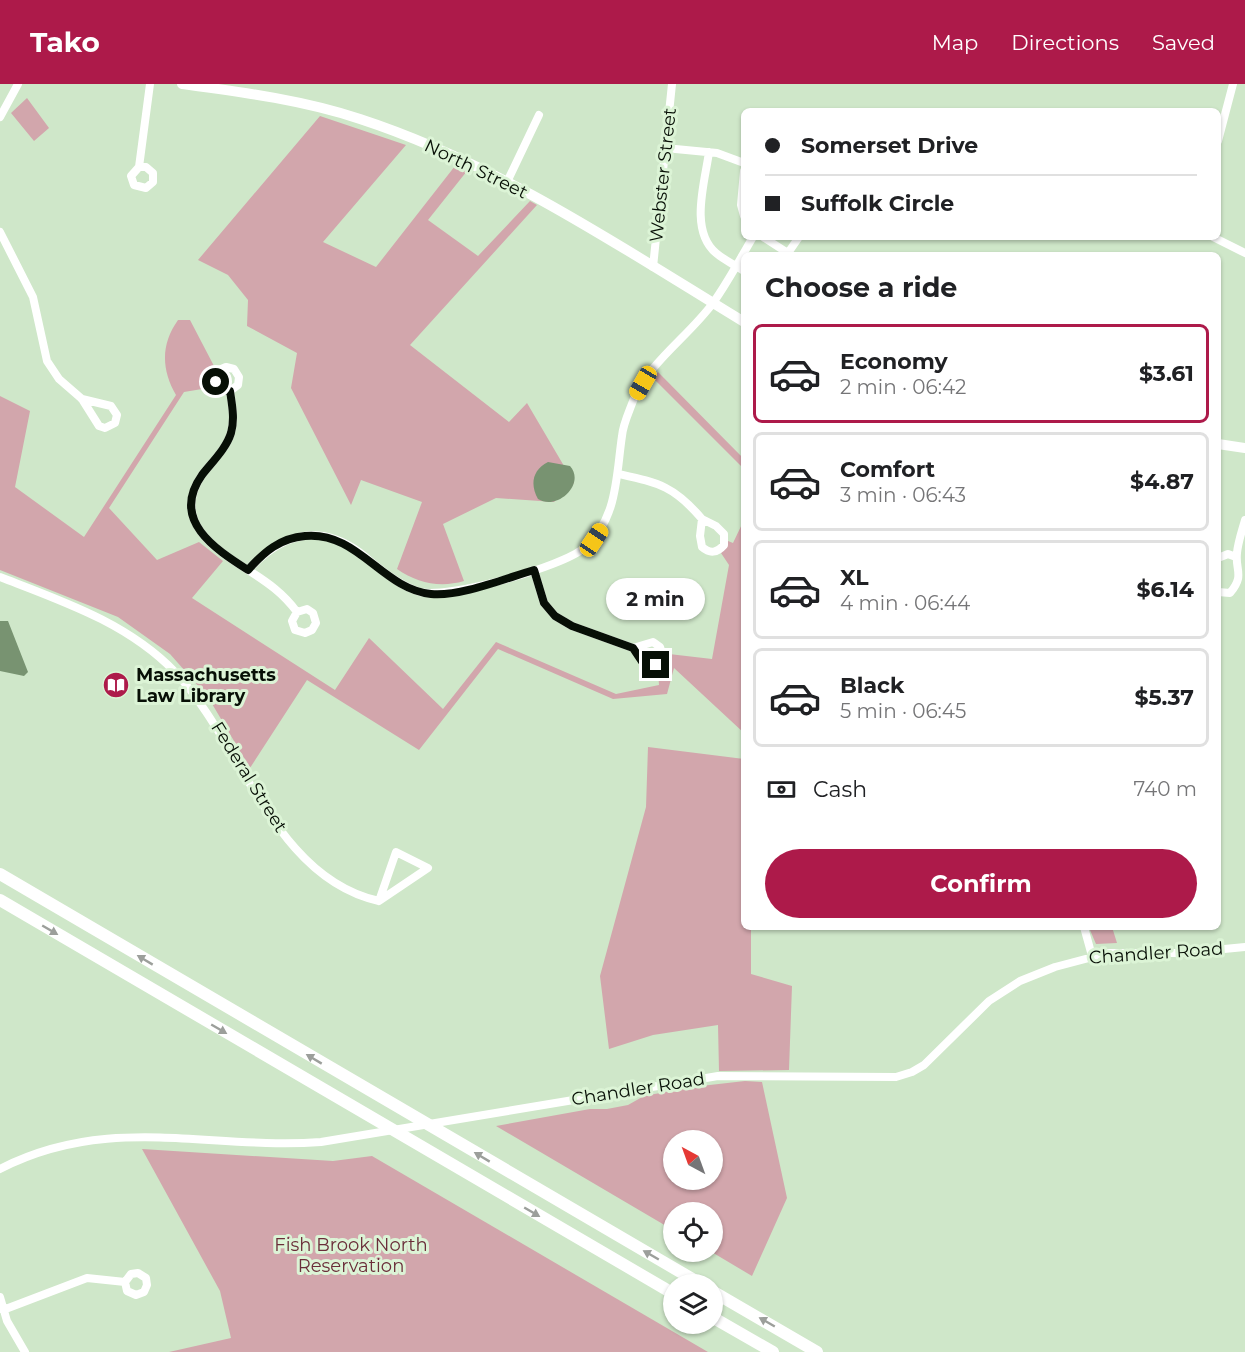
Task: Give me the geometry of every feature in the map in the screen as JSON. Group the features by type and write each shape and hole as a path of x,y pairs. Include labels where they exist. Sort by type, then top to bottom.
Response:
{"highway":[{"path":"0,874 684,1274"},
{"path":"0,900 663,1288"},
{"path":"723,1296 817,1352"},
{"path":"723,1323 773,1352"}],"main road":[{"name":"North Street","path":"182,84 240,88 357,118 399,133 507,182 741,320"},
{"path":"1221,444 1245,448"}],"street":[{"path":"0,117 18,84"},
{"path":"139,167 150,84"},
{"name":"Webster Street","path":"653,267 672,84"},
{"path":"1221,130 1233,84"},
{"path":"507,182 539,115"},
{"path":"665,148 708,152 741,162"},
{"path":"708,152 701,226 713,251 741,269"},
{"path":"0,232 33,297 41,346 46,361 59,379 81,399"},
{"path":"768,240 787,252"},
{"path":"1220,240 1245,253"},
{"path":"248,570 267,550 282,541 316,535 342,542 399,582 433,594 563,562 594,540 606,522 619,474 622,434 634,399 643,383 713,303 741,256"},
{"path":"230,391 233,416 230,435 197,485 193,510 196,526 205,540 276,588 297,612"},
{"path":"619,474 661,483 686,501 702,519"},
{"path":"1221,592 1230,593 1238,585 1241,571 1236,556 1245,520"},
{"path":"1221,557 1228,554 1236,556"},
{"path":"534,570 544,603 555,616 572,626 633,648"},
{"name":"Federal Street","path":"0,577 105,621 159,657 203,706 272,818 297,848 338,885 358,897 379,901"},
{"path":"396,852 428,868 399,888 379,901 396,852"},
{"path":"1085,930 1092,956"},
{"name":"Chandler Road","path":"0,1169 62,1146 110,1137 164,1136 301,1143 363,1136 718,1076 904,1076 924,1065 989,1001 1020,981 1092,956 1128,952 1183,953 1245,947"},
{"path":"3,1310 23,1305 76,1280 98,1278 125,1282"},
{"path":"0,1297 3,1310 25,1352"}],"green space":[{"path":"27,98 49,128 34,141 11,113"},
{"path":"320,116 406,145 323,242 376,267 455,166 467,171 428,220 478,256 530,201 537,205 410,345 509,422 527,403 574,483 554,502 496,498 443,524 464,581 446,584 429,583 413,578 397,569 422,502 361,480 351,505 291,388 297,353 247,326 248,300 228,275 198,260"},
{"path":"178,320 190,320 214,366 211,376 214,387 184,392 109,508 157,560 199,542 223,561 192,598 335,690 369,638 443,709 496,642 616,694 659,685 658,670 665,663 669,654 712,659 729,565 721,553 728,541 733,543 741,526 741,730 674,668 667,694 613,699 498,649 419,750 307,680 250,768 208,697 170,654 118,617 0,570 0,396 30,411 15,487 84,537 176,395 168,376 165,357 172,329"},
{"path":"658,372 741,456 741,466 653,378"},
{"path":"648,747 741,759 741,930 751,930 751,974 792,986 789,1070 719,1071 718,1025 653,1035 609,1049 600,976 646,807"},
{"path":"1090,930 1113,930 1117,943 1096,944"},
{"path":"745,1081 762,1082 787,1198 752,1276 723,1259 723,1202 663,1202 663,1224 496,1126 590,1109 628,1105 644,1096 692,1087"},
{"name":"Fish Brook North Reservation","path":"142,1149 333,1161 372,1156 663,1326 663,1334 677,1334 708,1352 169,1352 231,1338 220,1291"}],"shaded area":[{"path":"548,462 570,466 574,473 574,480 572,488 561,499 545,502 538,499 533,483 539,469"},
{"path":"0,621 8,621 28,672 24,676 0,671"}],"place":[{"name":"Massachusetts Law Library","path":"116,685"}],"route":[{"path":"216,382 220,389 230,391 232,428 226,443 197,485 193,510 200,533 218,551 248,570 267,550 282,541 299,536 325,536 350,546 409,588 433,594 452,592 534,570 544,603 555,616 572,626 633,648 643,663 656,665"}]}
